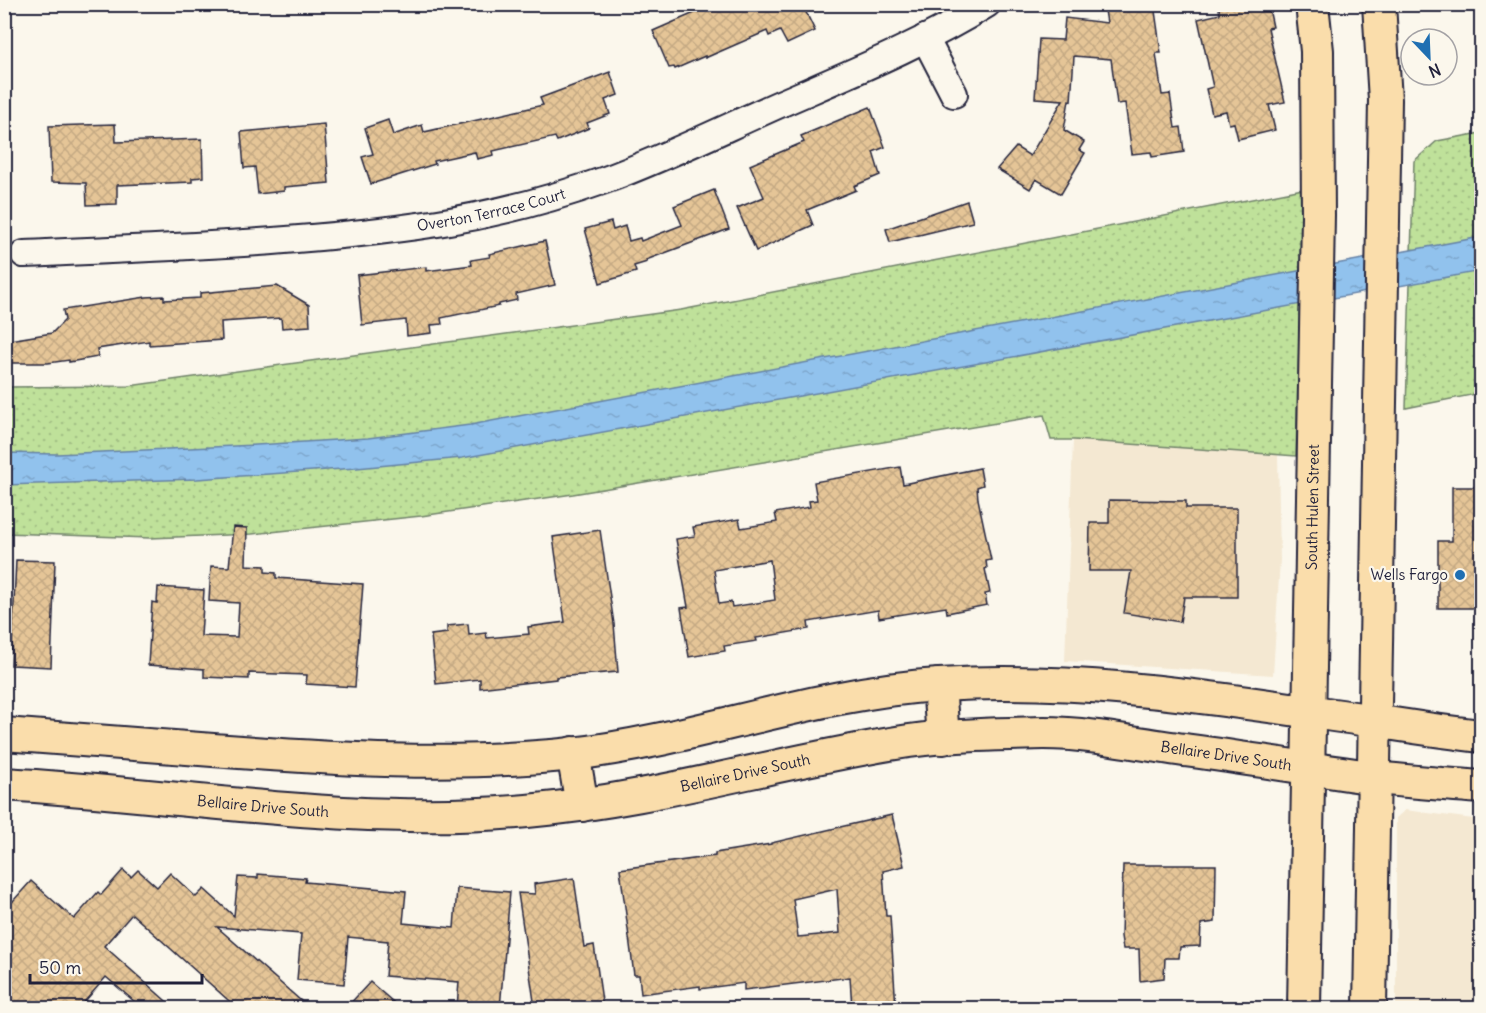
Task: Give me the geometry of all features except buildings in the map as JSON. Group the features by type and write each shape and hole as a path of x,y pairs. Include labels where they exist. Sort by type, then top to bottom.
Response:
{"main road":[{"name":"South Hulen Street","path":"1304,1008 1318,215 1317,51 1312,4"},
{"path":"1370,1008 1385,100 1379,4"},
{"path":"4,734 296,757 394,760 505,759 573,753 640,743 886,690 939,685 1039,682 1096,685 1310,711 1434,731 1482,736"},
{"path":"939,685 943,738"},
{"name":"Bellaire Drive South","path":"4,784 331,812 406,816 470,815 582,805 636,797 909,741 1049,733 1373,777 1482,787"},
{"path":"39,786 46,737"},
{"path":"573,753 582,805"}],"street":[{"name":"Overton Terrace Court","path":"24,254 202,245 440,223 536,201 606,180 925,38 987,4"},
{"path":"925,38 954,94"}],"shaded area":[{"path":"1073,440 1278,454 1280,560 1273,675 1065,661"},
{"path":"1405,810 1481,820 1481,1008 1396,1008 1396,818"}],"green space":[{"path":"1481,133 1481,393 1406,408 1414,161 1437,141"},
{"path":"1303,189 1296,456 1051,440 1044,415 573,494 421,516 252,534 150,538 5,533 5,387 129,386 681,310"}],"water":[{"path":"1481,237 1481,271 462,458 197,479 5,485 5,453 57,454 256,445 368,438 470,425"}],"place":[{"name":"Wells Fargo","path":"1460,575"}]}
